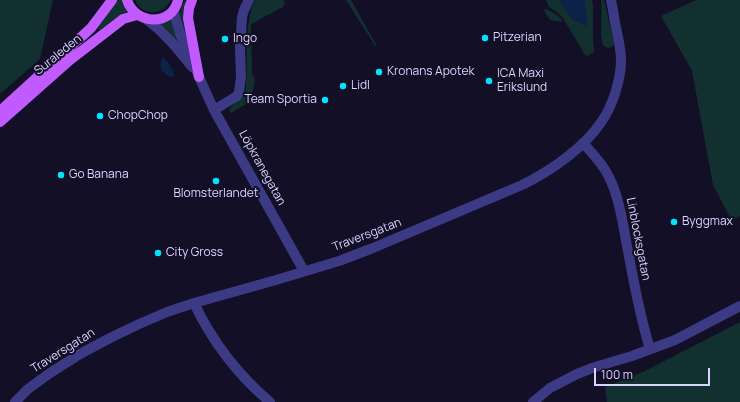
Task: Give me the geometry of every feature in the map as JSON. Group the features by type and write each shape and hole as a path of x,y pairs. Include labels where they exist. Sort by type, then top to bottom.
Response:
{"main road":[{"name":"Suraleden","path":"0,111 91,28 112,0"},
{"path":"127,0 131,8 141,17"},
{"path":"192,0 188,18 199,77"},
{"name":"Suraleden","path":"0,122 70,60 123,19 141,17 151,20 159,19 166,16 177,3"}],"street":[{"path":"214,110 236,96 239,92 241,77 240,48 242,17 248,0"},
{"name":"Traversgatan","path":"15,402 28,389 86,350 137,325 167,312 194,303 339,261 522,185 538,177 556,165 583,143 603,120 615,96 620,75 621,50 611,0"},
{"name":"Löpkranegatan","path":"177,3 175,17 181,36 214,110 304,271"},
{"name":"Löpkranegatan","path":"141,17 156,26 171,41 199,77"},
{"name":"Linblocksgatan","path":"583,143 599,162 615,189 637,301 650,349"},
{"path":"194,303 211,334 231,362 270,402"},
{"path":"533,402 555,386 577,374 675,340 740,306"}],"green space":[{"path":"0,0 53,0 40,59 0,94"},
{"path":"116,0 122,0 127,12 121,14 98,30 98,28"},
{"path":"135,0 171,0 163,9 153,12 142,9"},
{"path":"185,0 188,0 189,41 182,26 180,16 180,11"},
{"path":"255,0 283,0 285,3 283,7 251,24 252,74 255,79 251,101 231,113 229,110 242,96 246,89 247,33 251,11"},
{"path":"346,0 351,0 377,46 375,46"},
{"path":"546,0 559,0 573,20 587,25 584,0 592,0 594,52 588,56 585,55 563,18 549,7"},
{"path":"601,0 604,0 614,43 612,47 609,48 603,45 602,40"},
{"path":"696,0 740,0 740,216 732,221 713,185 692,71 661,16"},
{"path":"545,9 558,16 562,20 561,22 550,20 544,10"},
{"path":"171,19 181,44 180,45 159,24"},
{"path":"740,322 740,402 607,402 605,387 643,372"}],"water":[{"path":"559,0 584,0 587,25 586,26 573,20"},
{"path":"162,58 168,62 174,72 173,77 170,77 163,71 160,64"}],"place":[{"name":"Pitzerian","path":"485,38"},
{"name":"Ingo","path":"225,39"},
{"name":"Kronans Apotek","path":"379,72"},
{"name":"ICA Maxi Erikslund","path":"489,81"},
{"name":"Lidl","path":"343,86"},
{"name":"Team Sportia","path":"325,100"},
{"name":"ChopChop","path":"100,116"},
{"name":"Go Banana","path":"61,175"},
{"name":"Blomsterlandet","path":"216,181"},
{"name":"Byggmax","path":"674,222"},
{"name":"City Gross","path":"158,253"}]}
